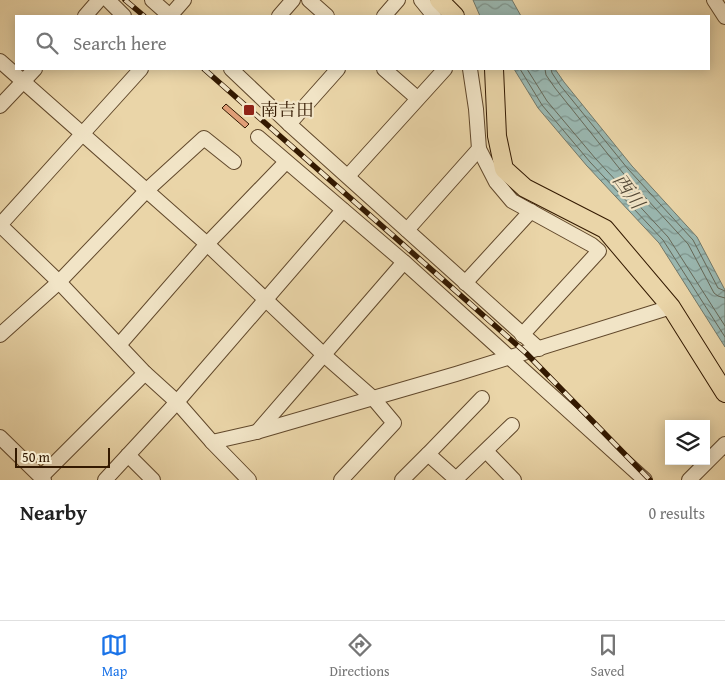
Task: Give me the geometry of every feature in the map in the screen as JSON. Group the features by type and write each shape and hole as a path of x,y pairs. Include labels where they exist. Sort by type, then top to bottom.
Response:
{"main road":[{"path":"439,0 454,15"},
{"path":"494,70 497,136 504,169 525,188 604,229 671,307 725,392"}],"street":[{"path":"86,15 99,0"},
{"path":"108,0 123,15"},
{"path":"152,0 169,15"},
{"path":"171,15 184,0"},
{"path":"280,15 294,0"},
{"path":"309,0 326,15"},
{"path":"385,15 398,0"},
{"path":"421,0 433,15"},
{"path":"717,1 725,17"},
{"path":"0,61 148,190 324,355 373,398 394,423 341,480"},
{"path":"0,106 34,70"},
{"path":"140,70 0,225 59,282 145,373 177,402 249,480"},
{"path":"233,70 289,124 539,349"},
{"path":"289,124 337,70"},
{"path":"385,70 417,98"},
{"path":"348,176 444,70"},
{"path":"470,70 479,149 496,182 512,201 592,245 599,251 522,335"},
{"path":"258,137 404,262 645,480"},
{"path":"0,335 59,282 148,190 204,138 234,162"},
{"path":"407,230 479,149"},
{"path":"119,345 206,244 286,162"},
{"path":"105,480 177,402 343,210"},
{"path":"465,283 531,211"},
{"path":"256,432 404,262"},
{"path":"212,442 256,432 373,398 539,349 671,307"},
{"path":"0,437 42,479 145,373"},
{"path":"402,480 482,398"},
{"path":"428,454 456,480 512,425"},
{"path":"690,480 725,444"},
{"path":"486,451 514,480"},
{"path":"128,455 153,480"}],"water":[{"path":"473,0 512,0 520,15 480,15"},
{"name":"西川","path":"515,70 556,70 632,166 697,237 725,290 725,347 659,243 587,166 538,108"}],"building":[{"path":"226,104 249,124 245,128 222,108"}],"railway":[{"path":"125,0 143,15"},
{"path":"205,70 526,353 650,480"}],"place":[{"name":"南吉田","path":"249,110"}]}
